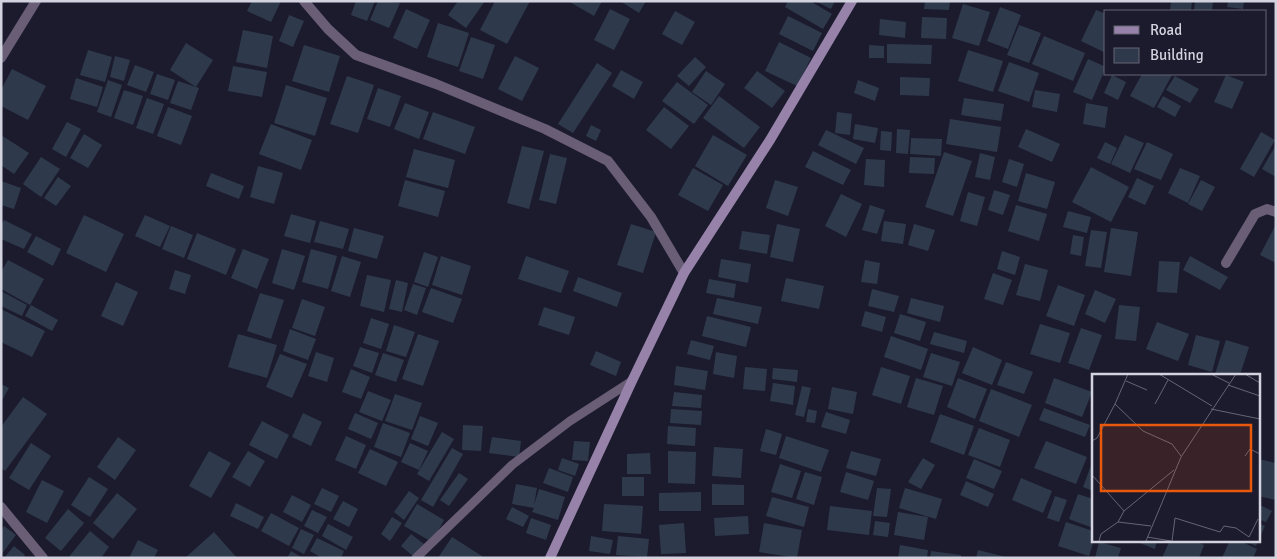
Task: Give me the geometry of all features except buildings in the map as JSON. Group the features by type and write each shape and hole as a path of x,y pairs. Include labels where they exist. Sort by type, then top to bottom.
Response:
{"main road":[{"path":"550,558 684,273 770,140 852,1"}],"street":[{"path":"1,58 36,1"},
{"path":"304,1 328,29 356,55 436,84 536,125 608,161 651,217 684,273"},
{"path":"1226,263 1255,214 1267,209 1276,212"},
{"path":"1,507 43,558"}],"lane":[{"path":"416,558 512,464 570,421 632,381"}]}
